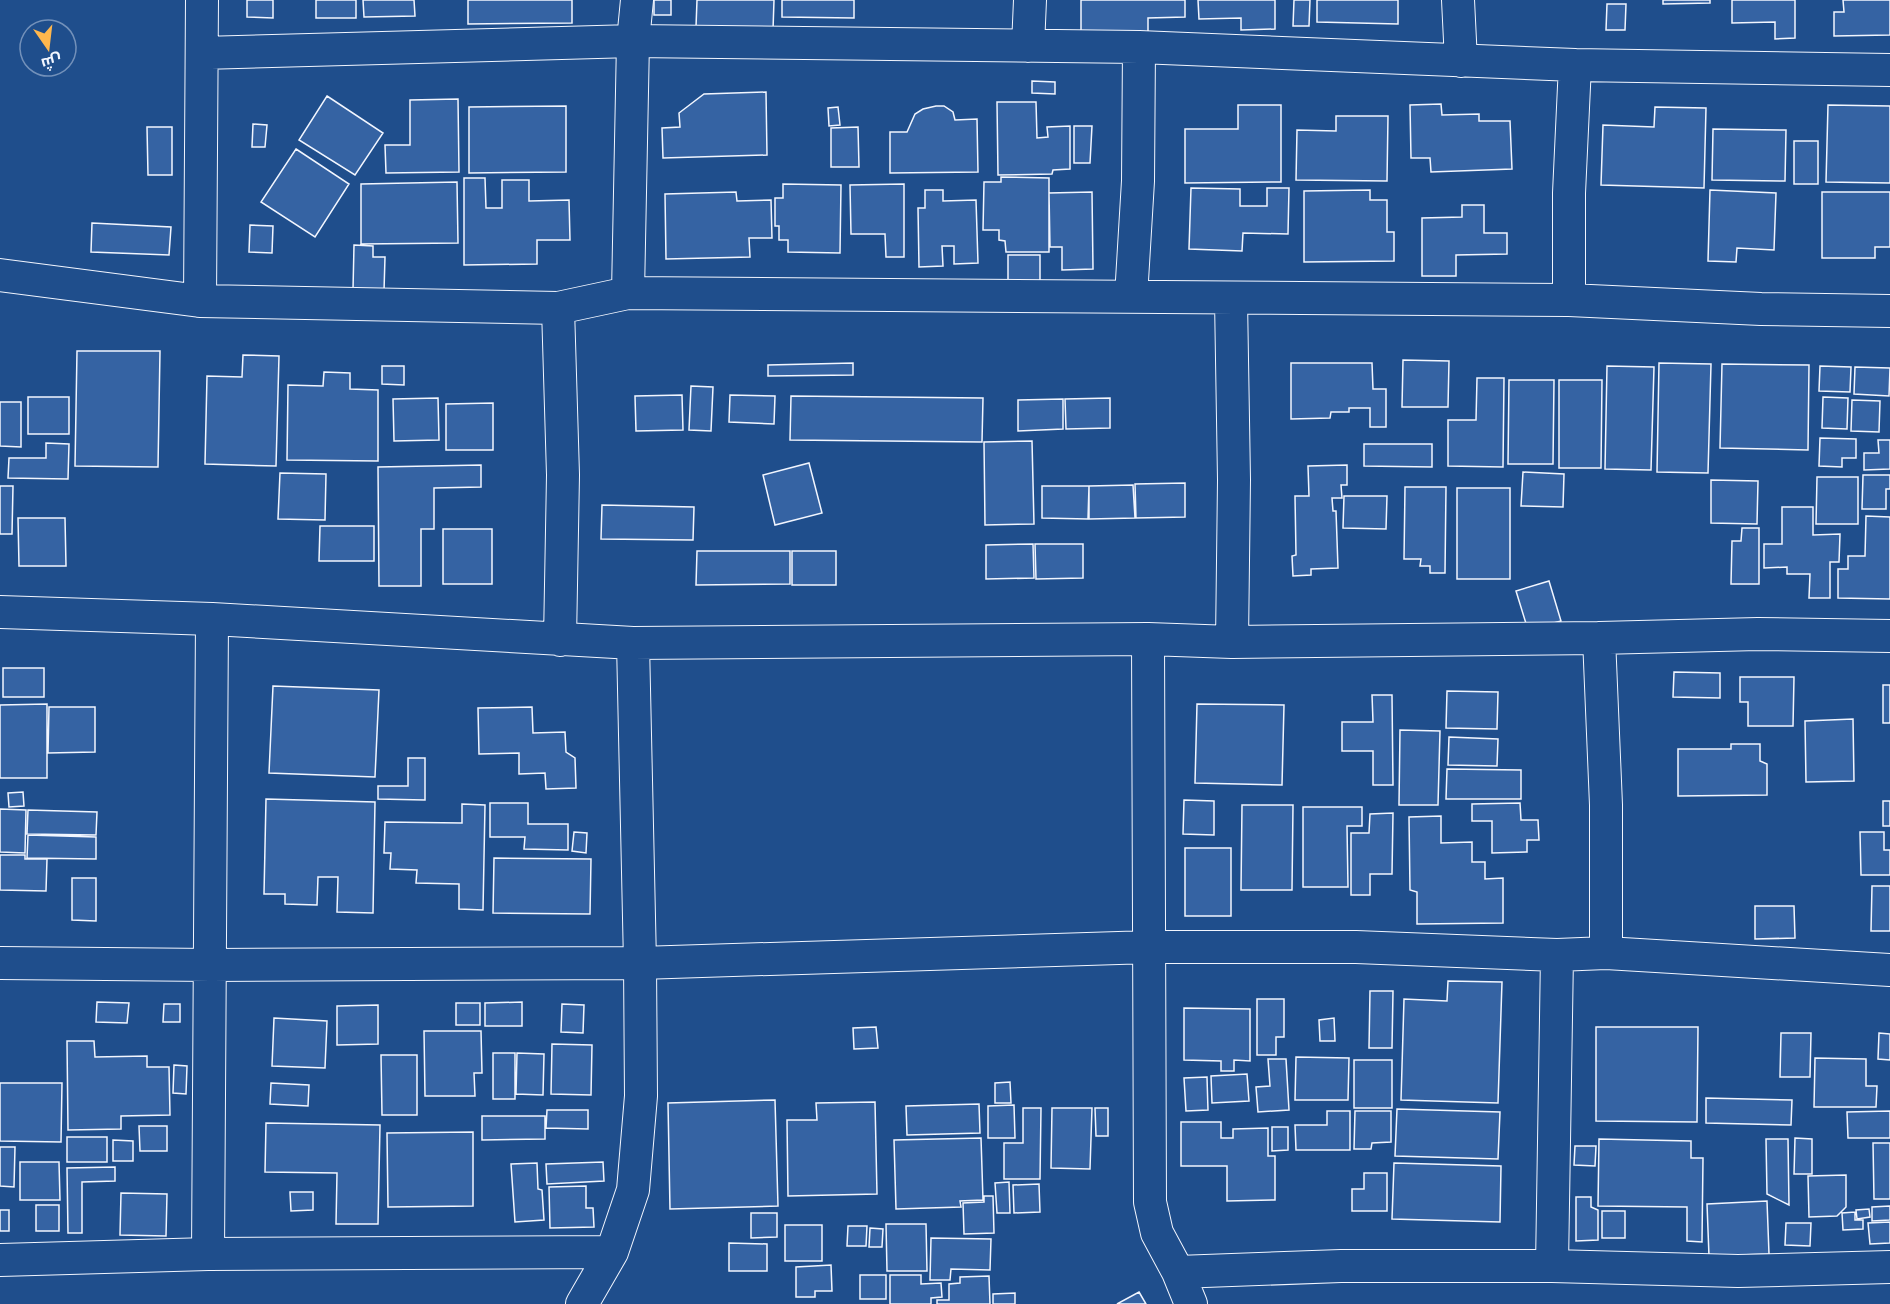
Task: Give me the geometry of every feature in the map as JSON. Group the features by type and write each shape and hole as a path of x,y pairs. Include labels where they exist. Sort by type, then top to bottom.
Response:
{"street":[{"path":"200,301 202,0"},
{"path":"628,293 633,41 637,0"},
{"path":"1028,46 1030,0"},
{"path":"1458,0 1461,61"},
{"path":"202,53 633,41 1139,47 1575,65 1890,70"},
{"path":"1131,297 1138,181 1139,47"},
{"path":"1569,300 1569,193 1575,65"},
{"path":"0,275 200,301 558,308 628,293 1569,300 1761,309 1890,311"},
{"path":"1231,298 1234,480 1232,642"},
{"path":"558,308 563,475 560,640"},
{"path":"0,612 212,619 633,643 1148,639 1232,642 1758,634 1890,636"},
{"path":"207,1254 212,619"},
{"path":"1599,638 1606,805 1606,953"},
{"path":"1148,639 1149,1202 1157,1233 1178,1272 1191,1304"},
{"path":"582,1304 612,1252 633,1190 641,1096 633,643"},
{"path":"0,963 640,963 1150,947 1356,947 1557,955 1606,953 1890,970"},
{"path":"1552,1266 1557,955"},
{"path":"0,1260 207,1254 612,1252"},
{"path":"1178,1272 1341,1266 1552,1266 1738,1271 1890,1268"}],"building":[{"path":"247,0 273,0 273,18 247,17"},
{"path":"316,0 356,0 356,18 316,18"},
{"path":"363,0 414,0 415,16 364,17"},
{"path":"468,0 572,0 572,23 468,24"},
{"path":"654,0 671,0 671,15 654,15"},
{"path":"697,0 774,0 773,30 696,27"},
{"path":"782,0 854,0 854,18 782,17"},
{"path":"1081,0 1185,0 1185,17 1148,18 1148,38 1081,39"},
{"path":"1198,0 1275,0 1275,29 1241,30 1241,18 1199,19"},
{"path":"1294,0 1310,0 1309,26 1293,26"},
{"path":"1317,0 1398,0 1398,24 1317,22"},
{"path":"1663,0 1710,0 1710,3 1663,4"},
{"path":"1732,0 1795,0 1795,38 1775,39 1775,22 1732,23"},
{"path":"1843,0 1890,0 1890,35 1834,36 1834,12 1844,12"},
{"path":"1607,4 1626,4 1625,30 1606,30"},
{"path":"1032,81 1055,82 1055,94 1032,93"},
{"path":"766,92 767,155 663,158 662,128 680,127 679,113 704,94"},
{"path":"327,96 383,133 355,175 299,140"},
{"path":"458,99 459,172 386,173 385,145 410,145 410,100"},
{"path":"997,102 1036,102 1037,138 1048,137 1047,127 1070,126 1070,169 1053,170 1052,174 998,175"},
{"path":"1441,104 1442,115 1479,114 1479,121 1510,121 1512,169 1431,172 1430,158 1411,158 1410,105"},
{"path":"1238,105 1281,105 1281,182 1185,183 1185,129 1238,129"},
{"path":"1828,105 1890,106 1890,183 1826,182"},
{"path":"566,106 566,172 469,173 469,107"},
{"path":"944,106 953,112 955,120 977,119 978,172 890,173 890,132 907,132 915,114 923,109"},
{"path":"838,107 840,125 829,126 828,108"},
{"path":"1655,107 1706,108 1704,188 1601,185 1603,125 1654,127"},
{"path":"1336,116 1388,116 1387,181 1296,180 1297,130 1336,131"},
{"path":"253,124 267,125 265,147 252,147"},
{"path":"1074,126 1092,126 1090,163 1074,163"},
{"path":"147,127 172,127 172,175 148,175"},
{"path":"858,127 859,167 831,167 831,128"},
{"path":"1713,129 1786,130 1785,181 1712,180"},
{"path":"1794,141 1818,141 1818,184 1794,184"},
{"path":"296,149 349,184 315,237 261,202"},
{"path":"1001,177 1049,178 1049,252 1006,252 1005,241 999,240 999,230 983,230 984,182 1001,182"},
{"path":"464,178 485,178 486,208 502,208 502,180 529,180 529,201 569,200 570,240 537,240 537,264 464,265"},
{"path":"457,182 458,243 361,244 361,184"},
{"path":"783,184 841,185 840,253 788,252 788,240 779,240 779,226 775,226 775,198 783,198"},
{"path":"904,184 904,257 886,257 885,234 851,234 850,185"},
{"path":"1191,188 1240,189 1240,206 1267,206 1267,188 1289,188 1288,234 1243,233 1242,251 1189,249"},
{"path":"925,190 943,190 943,201 976,200 978,263 954,264 954,246 942,246 943,266 919,267 918,208 925,208"},
{"path":"1370,190 1370,200 1387,200 1387,232 1394,232 1394,261 1304,262 1304,191"},
{"path":"1710,190 1776,193 1774,250 1737,248 1736,262 1708,261"},
{"path":"736,192 737,201 771,200 772,238 749,238 750,257 666,259 665,194"},
{"path":"1092,192 1093,269 1062,270 1062,247 1050,247 1049,193"},
{"path":"1822,192 1890,192 1890,247 1875,247 1875,258 1822,258"},
{"path":"1462,205 1484,205 1484,233 1507,233 1507,254 1456,255 1456,276 1422,276 1422,218 1462,217"},
{"path":"92,223 171,227 169,255 91,252"},
{"path":"250,225 273,226 272,253 249,252"},
{"path":"354,245 373,246 373,257 385,257 384,291 353,290"},
{"path":"1008,255 1040,255 1040,281 1008,280"},
{"path":"77,351 160,351 158,467 75,466"},
{"path":"243,355 279,356 276,466 205,464 207,376 242,377"},
{"path":"1403,360 1449,361 1448,407 1402,407"},
{"path":"853,363 853,375 768,376 768,365"},
{"path":"1291,363 1372,363 1373,389 1386,389 1386,427 1370,427 1370,408 1349,408 1349,412 1331,412 1330,418 1291,419"},
{"path":"1659,363 1711,364 1708,473 1657,472"},
{"path":"1722,364 1809,365 1808,450 1720,448"},
{"path":"382,366 404,366 404,385 382,384"},
{"path":"1607,366 1654,367 1651,470 1605,469"},
{"path":"1820,366 1851,367 1850,392 1819,391"},
{"path":"1855,367 1890,368 1889,396 1854,394"},
{"path":"324,372 350,373 350,389 378,390 378,461 287,460 288,385 323,386"},
{"path":"1477,378 1504,378 1503,467 1448,466 1448,420 1476,420"},
{"path":"1509,380 1554,380 1553,464 1508,464"},
{"path":"1559,380 1602,380 1601,468 1559,468"},
{"path":"691,386 713,387 711,431 689,430"},
{"path":"682,395 683,430 636,431 635,396"},
{"path":"730,395 775,396 774,424 729,422"},
{"path":"791,396 983,398 982,442 790,440"},
{"path":"28,397 69,397 69,434 28,434"},
{"path":"1823,397 1848,398 1847,429 1822,428"},
{"path":"438,398 439,440 394,441 393,399"},
{"path":"1110,398 1110,428 1066,429 1065,399"},
{"path":"1063,399 1063,429 1018,431 1018,400"},
{"path":"1852,400 1880,401 1879,432 1851,431"},
{"path":"0,402 21,402 21,447 0,446"},
{"path":"493,403 493,450 446,450 446,404"},
{"path":"1820,438 1856,439 1856,458 1842,458 1842,467 1819,466"},
{"path":"1878,440 1890,440 1890,469 1864,470 1864,453 1879,453"},
{"path":"1032,441 1034,524 985,525 984,442"},
{"path":"46,443 69,444 68,479 8,478 9,458 46,458"},
{"path":"1364,444 1432,444 1432,467 1364,466"},
{"path":"809,463 822,513 775,525 763,475"},
{"path":"481,465 481,487 434,488 434,529 421,529 421,586 379,586 378,467"},
{"path":"1347,465 1347,485 1341,485 1342,498 1332,498 1333,511 1336,511 1338,568 1311,569 1311,575 1293,576 1292,556 1296,555 1295,496 1309,496 1308,466"},
{"path":"1523,472 1564,474 1563,507 1521,506"},
{"path":"280,473 326,474 325,520 278,519"},
{"path":"1863,475 1890,475 1890,489 1886,489 1886,509 1862,509"},
{"path":"1817,477 1858,477 1858,524 1816,524"},
{"path":"1711,480 1758,481 1757,524 1711,523"},
{"path":"1185,483 1185,517 1136,518 1135,484"},
{"path":"1133,485 1135,518 1089,519 1089,486"},
{"path":"0,486 13,486 12,534 0,534"},
{"path":"1042,486 1089,486 1088,519 1042,518"},
{"path":"1405,487 1446,487 1445,573 1430,573 1430,566 1420,566 1421,559 1404,559"},
{"path":"1457,488 1510,488 1510,579 1457,579"},
{"path":"1344,496 1387,496 1386,529 1343,528"},
{"path":"602,505 694,507 693,540 601,539"},
{"path":"1782,507 1813,507 1813,535 1840,534 1839,562 1830,562 1830,598 1809,598 1810,574 1787,574 1787,567 1764,568 1764,544 1782,544"},
{"path":"1866,516 1890,517 1890,599 1838,598 1838,569 1848,569 1848,556 1865,556"},
{"path":"18,518 65,518 66,566 19,566"},
{"path":"320,526 374,526 374,561 319,561"},
{"path":"1742,528 1759,528 1759,584 1731,584 1732,541 1741,541"},
{"path":"443,529 492,529 492,584 443,584"},
{"path":"1033,544 1034,578 986,579 986,545"},
{"path":"1035,544 1083,544 1083,578 1036,579"},
{"path":"697,551 790,551 790,584 696,585"},
{"path":"792,551 836,551 836,585 792,585"},
{"path":"1549,581 1561,621 1528,630 1516,591"},
{"path":"3,668 44,668 44,697 3,697"},
{"path":"1674,672 1720,673 1720,698 1673,697"},
{"path":"1740,677 1794,677 1793,726 1748,726 1748,702 1740,702"},
{"path":"1883,685 1890,685 1890,723 1883,723"},
{"path":"273,686 379,690 375,777 269,773"},
{"path":"1447,691 1498,692 1497,729 1446,728"},
{"path":"1372,695 1392,695 1393,785 1373,785 1373,751 1342,751 1342,722 1373,722"},
{"path":"47,704 47,778 0,778 0,705"},
{"path":"1197,704 1284,705 1282,785 1195,783"},
{"path":"49,707 95,707 95,752 48,753"},
{"path":"532,707 533,733 565,732 566,752 575,758 576,788 546,789 545,773 519,774 519,753 479,754 478,708"},
{"path":"1853,719 1854,781 1806,782 1805,721"},
{"path":"1400,730 1440,731 1438,805 1399,805"},
{"path":"1449,737 1498,739 1497,766 1448,765"},
{"path":"1731,744 1760,744 1760,761 1767,764 1767,795 1678,796 1678,749 1731,749"},
{"path":"408,758 425,758 425,800 378,799 378,786 408,786"},
{"path":"1447,769 1521,770 1521,799 1446,799"},
{"path":"23,792 24,806 9,807 8,793"},
{"path":"266,799 375,802 373,913 337,912 338,877 318,877 317,905 285,904 285,894 264,894"},
{"path":"1184,800 1214,801 1214,835 1183,834"},
{"path":"1883,801 1890,801 1890,826 1883,826"},
{"path":"490,803 528,803 528,824 568,824 568,850 524,849 525,837 490,837"},
{"path":"1520,803 1521,820 1538,820 1539,840 1527,840 1527,852 1492,853 1492,821 1472,821 1472,804"},
{"path":"462,804 485,805 483,910 459,909 459,884 416,883 417,870 390,869 391,853 384,853 385,822 462,823"},
{"path":"1242,805 1293,805 1292,890 1241,890"},
{"path":"1303,807 1362,807 1362,826 1347,826 1348,887 1303,887"},
{"path":"0,809 26,810 25,853 0,852"},
{"path":"28,810 97,812 96,835 27,834"},
{"path":"1393,813 1392,874 1370,874 1370,895 1351,895 1351,833 1369,833 1370,814"},
{"path":"1441,816 1441,843 1472,842 1472,862 1485,862 1485,879 1503,878 1503,923 1417,924 1417,892 1410,890 1409,817"},
{"path":"574,832 587,833 586,853 572,851"},
{"path":"1860,832 1884,832 1884,850 1890,850 1890,875 1861,875"},
{"path":"28,835 96,837 96,859 27,858"},
{"path":"1185,848 1231,848 1231,916 1185,916"},
{"path":"0,855 25,855 25,859 47,859 46,891 0,890"},
{"path":"494,858 591,859 590,914 493,913"},
{"path":"72,878 96,878 96,921 72,920"},
{"path":"1872,886 1890,886 1890,931 1871,931"},
{"path":"1755,906 1794,906 1795,938 1755,939"},
{"path":"1448,981 1502,982 1498,1103 1401,1100 1404,999 1447,1001"},
{"path":"1370,991 1393,991 1392,1048 1369,1048"},
{"path":"1257,999 1284,999 1284,1037 1276,1037 1276,1055 1257,1055"},
{"path":"97,1002 129,1003 127,1023 96,1022"},
{"path":"522,1002 522,1026 485,1026 485,1003"},
{"path":"456,1003 480,1003 480,1025 456,1025"},
{"path":"164,1004 180,1004 180,1022 163,1022"},
{"path":"562,1004 584,1005 583,1033 561,1032"},
{"path":"378,1005 378,1044 337,1045 337,1006"},
{"path":"1184,1008 1250,1009 1250,1061 1234,1060 1234,1071 1221,1071 1221,1061 1184,1060"},
{"path":"274,1018 327,1021 325,1068 272,1066"},
{"path":"1334,1018 1335,1041 1320,1041 1319,1020"},
{"path":"876,1027 878,1048 854,1049 853,1028"},
{"path":"1596,1027 1698,1027 1697,1122 1596,1121"},
{"path":"424,1031 481,1031 482,1073 474,1073 475,1096 425,1096"},
{"path":"1781,1033 1811,1033 1810,1077 1780,1077"},
{"path":"1879,1033 1890,1034 1890,1060 1878,1059"},
{"path":"67,1041 94,1041 95,1057 147,1056 147,1067 169,1067 170,1115 121,1116 121,1129 68,1130"},
{"path":"552,1044 592,1045 591,1095 551,1094"},
{"path":"493,1053 515,1053 515,1099 493,1099"},
{"path":"517,1053 544,1054 543,1095 516,1094"},
{"path":"381,1055 417,1055 417,1115 382,1115"},
{"path":"1296,1057 1349,1058 1348,1100 1295,1100"},
{"path":"1815,1058 1866,1059 1866,1086 1877,1086 1876,1107 1814,1107"},
{"path":"1268,1059 1286,1059 1289,1110 1258,1112 1256,1087 1270,1086"},
{"path":"1354,1060 1392,1060 1392,1108 1354,1108"},
{"path":"174,1065 187,1066 186,1094 173,1093"},
{"path":"1247,1074 1249,1101 1212,1103 1211,1076"},
{"path":"1207,1077 1208,1110 1186,1111 1184,1078"},
{"path":"1010,1082 1011,1103 995,1103 995,1083"},
{"path":"0,1083 62,1083 61,1142 0,1141"},
{"path":"271,1083 309,1085 308,1106 270,1104"},
{"path":"1706,1098 1792,1100 1791,1125 1706,1123"},
{"path":"775,1100 778,1206 670,1209 668,1103"},
{"path":"875,1102 877,1194 788,1196 787,1120 817,1120 816,1103"},
{"path":"979,1104 980,1133 907,1135 906,1106"},
{"path":"1014,1105 1015,1138 988,1138 988,1106"},
{"path":"1023,1108 1041,1108 1040,1179 1004,1179 1004,1143 1023,1143"},
{"path":"1052,1108 1092,1108 1090,1169 1051,1168"},
{"path":"1095,1108 1108,1108 1108,1136 1096,1136"},
{"path":"1397,1109 1500,1112 1498,1159 1395,1156"},
{"path":"547,1110 588,1110 588,1129 546,1128"},
{"path":"1327,1111 1350,1111 1350,1150 1296,1150 1295,1125 1327,1125"},
{"path":"1355,1111 1391,1111 1391,1142 1372,1143 1371,1149 1354,1149"},
{"path":"1890,1111 1890,1138 1848,1138 1847,1112"},
{"path":"482,1116 545,1116 545,1139 482,1140"},
{"path":"1181,1122 1221,1122 1221,1138 1233,1138 1233,1129 1268,1128 1268,1156 1275,1156 1275,1200 1227,1201 1227,1166 1181,1166"},
{"path":"266,1123 380,1125 378,1224 336,1224 337,1173 265,1172"},
{"path":"139,1126 167,1126 167,1151 140,1151"},
{"path":"1272,1127 1288,1127 1288,1150 1272,1151"},
{"path":"473,1132 473,1206 388,1207 387,1133"},
{"path":"67,1137 107,1137 107,1162 67,1162"},
{"path":"981,1138 983,1200 960,1201 961,1207 896,1209 894,1140"},
{"path":"1795,1138 1812,1139 1812,1174 1794,1174"},
{"path":"1599,1139 1691,1141 1691,1158 1703,1158 1702,1242 1687,1241 1687,1207 1598,1206"},
{"path":"1766,1139 1788,1139 1789,1205 1767,1194"},
{"path":"113,1140 133,1141 133,1161 113,1161"},
{"path":"1873,1143 1890,1143 1890,1199 1874,1199"},
{"path":"1575,1146 1596,1146 1595,1166 1574,1165"},
{"path":"0,1147 15,1147 14,1187 0,1186"},
{"path":"20,1162 59,1162 60,1200 20,1200"},
{"path":"603,1162 604,1181 547,1184 546,1164"},
{"path":"537,1163 538,1189 542,1190 544,1220 515,1222 511,1164"},
{"path":"1394,1163 1501,1166 1500,1222 1392,1219"},
{"path":"115,1167 115,1181 82,1182 82,1233 68,1233 67,1168"},
{"path":"1364,1173 1387,1173 1387,1211 1352,1211 1352,1189 1364,1189"},
{"path":"1846,1175 1846,1207 1837,1216 1809,1217 1808,1176"},
{"path":"1009,1182 1010,1213 997,1213 995,1183"},
{"path":"1039,1184 1040,1212 1014,1213 1013,1185"},
{"path":"586,1186 586,1208 593,1208 594,1227 550,1228 549,1187"},
{"path":"290,1192 313,1192 313,1210 291,1211"},
{"path":"121,1193 167,1194 166,1236 120,1235"},
{"path":"984,1196 993,1196 994,1233 964,1234 963,1203 984,1202"},
{"path":"1576,1197 1591,1197 1591,1207 1598,1210 1598,1240 1576,1241"},
{"path":"1767,1201 1769,1254 1709,1256 1707,1204"},
{"path":"36,1205 59,1205 59,1231 36,1231"},
{"path":"1890,1206 1890,1220 1872,1221 1872,1207"},
{"path":"1869,1209 1870,1217 1857,1219 1856,1210"},
{"path":"0,1210 9,1210 9,1231 0,1231"},
{"path":"1602,1211 1625,1211 1625,1238 1602,1238"},
{"path":"1855,1212 1855,1220 1863,1220 1863,1229 1843,1230 1842,1213"},
{"path":"751,1213 777,1213 777,1237 751,1238"},
{"path":"1890,1222 1890,1243 1870,1244 1868,1223"},
{"path":"1786,1223 1811,1223 1810,1246 1785,1245"},
{"path":"886,1224 926,1224 927,1271 887,1271"},
{"path":"785,1225 822,1225 822,1261 785,1261"},
{"path":"848,1226 867,1226 866,1246 847,1246"},
{"path":"870,1228 883,1229 882,1247 869,1247"},
{"path":"931,1238 991,1239 990,1270 951,1269 950,1280 930,1280"},
{"path":"729,1243 767,1244 767,1271 729,1271"},
{"path":"831,1265 832,1291 815,1291 815,1297 796,1297 796,1267"},
{"path":"860,1275 886,1275 886,1299 860,1299"},
{"path":"890,1275 921,1275 921,1284 941,1283 942,1297 931,1298 931,1304 890,1304"},
{"path":"989,1276 990,1304 937,1304 937,1300 949,1300 949,1284 960,1283 960,1277"},
{"path":"1139,1292 1146,1304 1117,1304"},
{"path":"1015,1293 1015,1304 993,1304 993,1294"}]}
